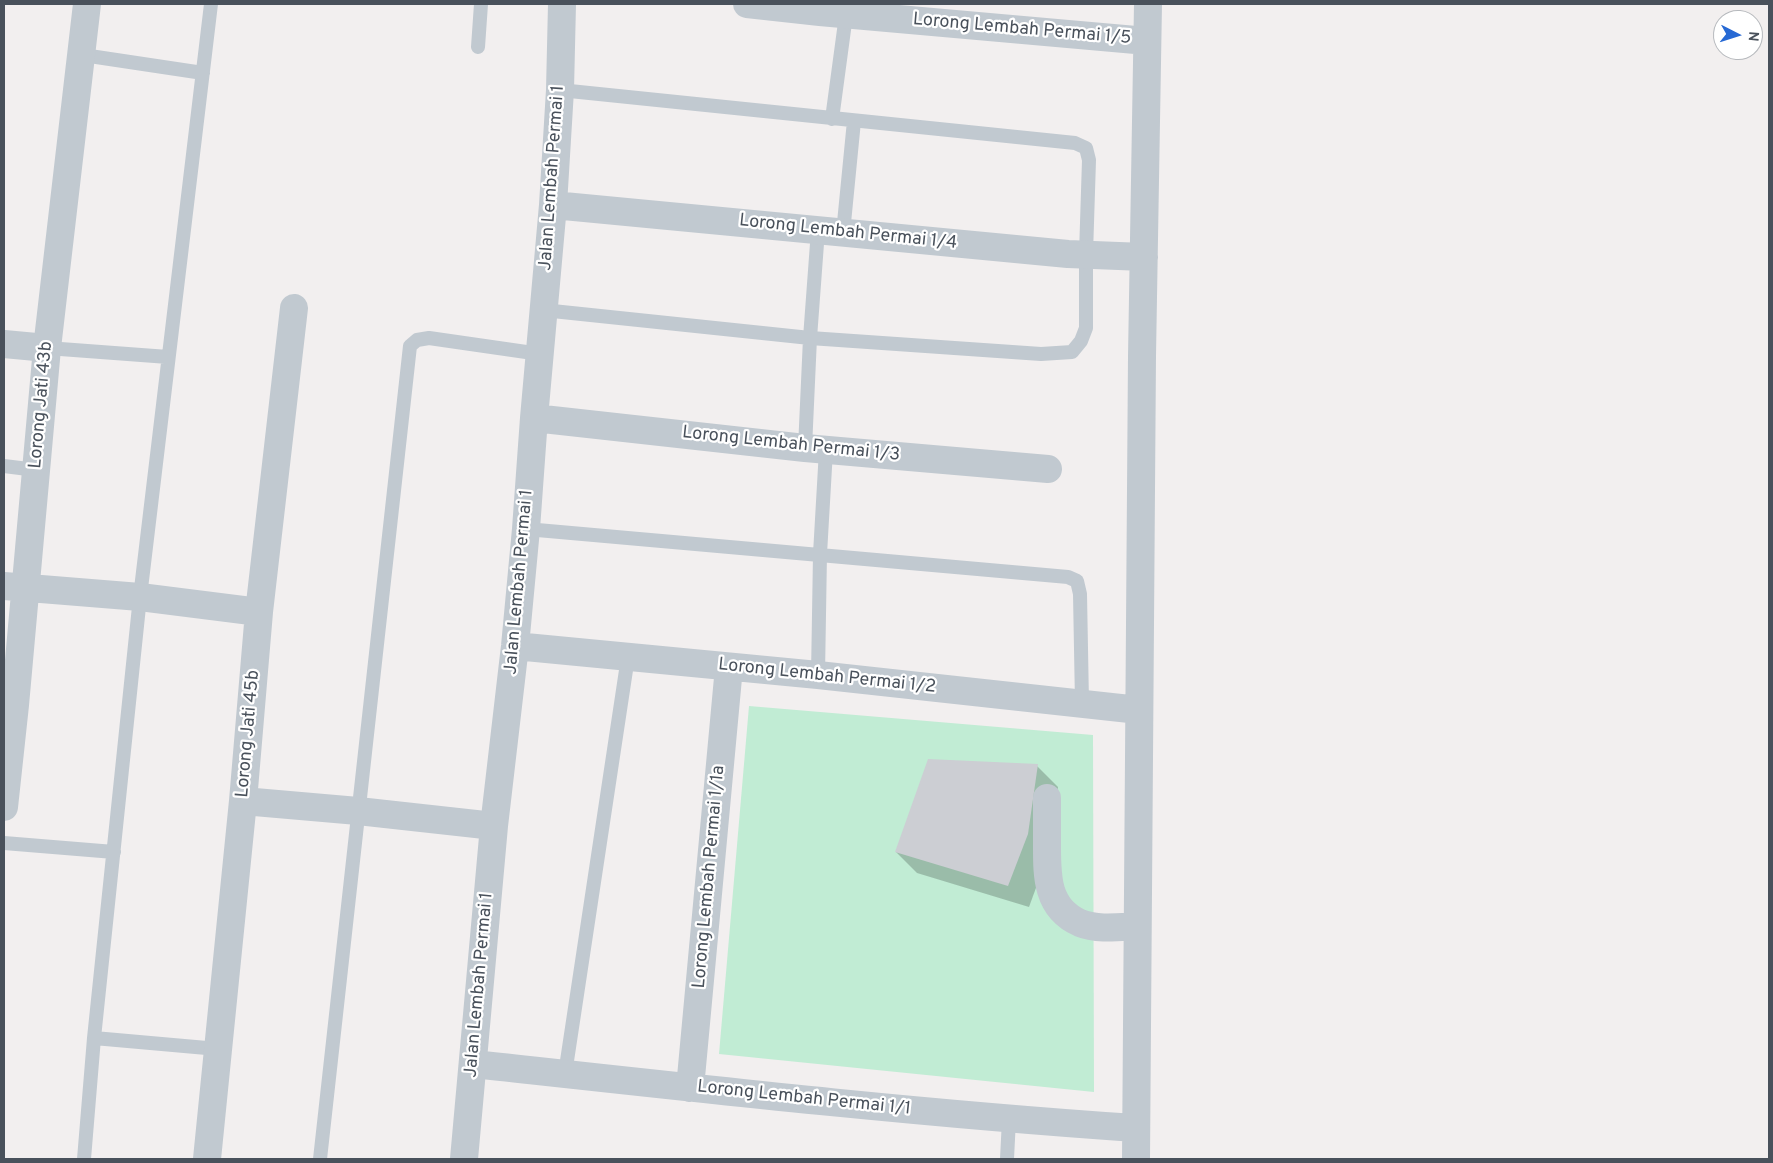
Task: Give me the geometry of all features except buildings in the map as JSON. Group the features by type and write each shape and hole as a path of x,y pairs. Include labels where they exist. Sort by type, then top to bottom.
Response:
{"street":[{"name":"Lorong Jati 43b","path":"4,807 14,587 36,470 48,348 83,55 87,4"},
{"name":"Jalan Lembah Permai 1","path":"464,1159 494,826 515,646 526,529 553,205 560,90 562,4"},
{"name":"Lorong Lembah Permai 1/5","path":"747,4 829,10 1147,41"},
{"path":"1136,1159 1139,710 1148,4"},
{"name":"Lorong Lembah Permai 1/4","path":"553,205 1068,254 1144,257"},
{"name":"Lorong Jati 45b","path":"207,1159 243,801 259,612 294,308"},
{"path":"4,344 48,348"},
{"name":"Lorong Lembah Permai 1/3","path":"534,418 815,449 1048,469"},
{"path":"14,587 140,597 259,612"},
{"name":"Lorong Lembah Permai 1/2","path":"515,646 818,675 1139,710"},
{"name":"Lorong Lembah Permai 1/1a","path":"690,1088 729,667"},
{"path":"1047,798 1047,878 1055,902 1064,912 1080,923 1105,927 1137,926"},
{"path":"243,801 494,826"},
{"name":"Lorong Lembah Permai 1/1","path":"474,1064 690,1088 1010,1119 1135,1128"}],"lane":[{"path":"84,1159 94,1038 140,597 211,4"},
{"path":"478,47 481,4"},
{"path":"829,10 832,119"},
{"path":"83,55 203,73"},
{"path":"543,310 810,338 1041,354 1072,352 1081,341 1086,328 1089,160 1086,148 1075,143 560,90"},
{"path":"818,675 820,554 810,338 854,121"},
{"path":"320,1159 410,346 416,340 429,338 540,354"},
{"path":"48,348 168,357"},
{"path":"4,466 36,470"},
{"path":"526,529 1068,577 1077,581 1080,594 1082,703"},
{"path":"565,1074 628,657"},
{"path":"4,843 114,852"},
{"path":"94,1038 218,1049"},
{"path":"1006,1159 1010,1119"}],"green space":[{"path":"749,706 1093,735 1094,1092 719,1054"}]}
